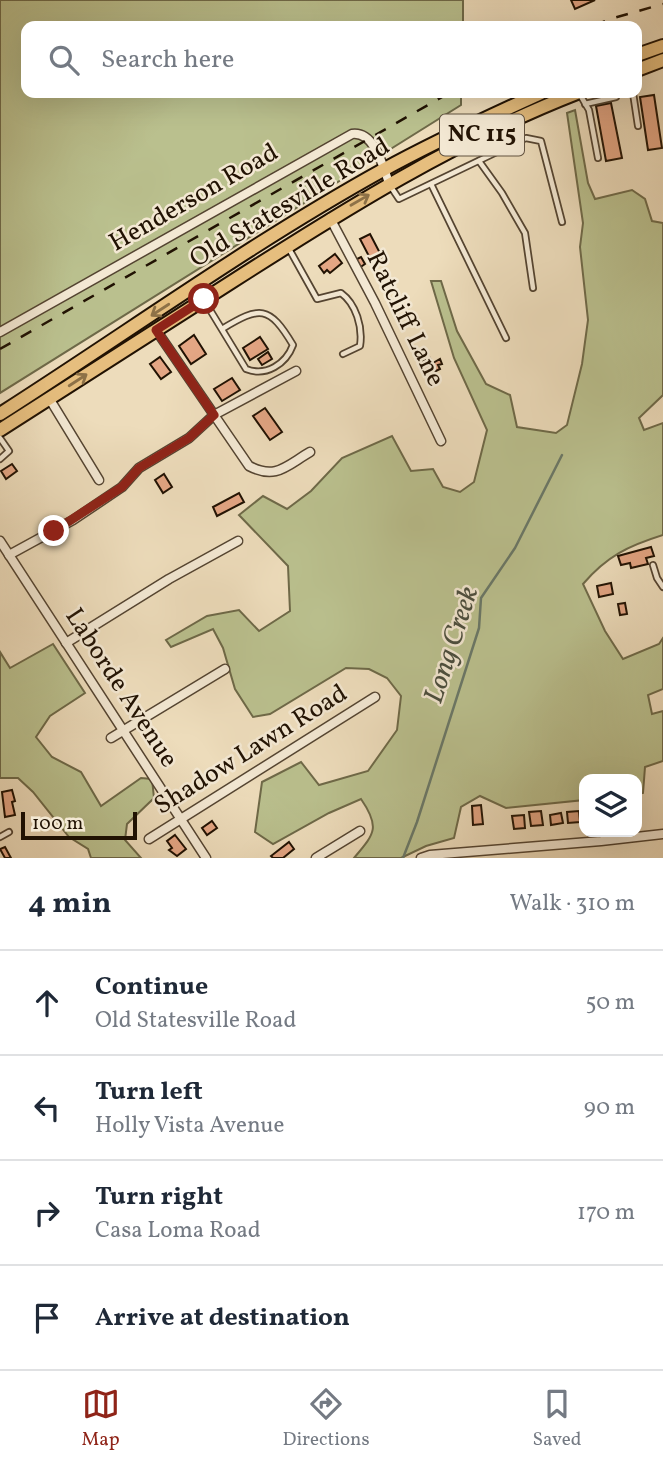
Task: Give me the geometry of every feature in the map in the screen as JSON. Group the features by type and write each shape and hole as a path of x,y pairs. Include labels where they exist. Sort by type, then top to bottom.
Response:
{"main road":[{"path":"642,53 663,46"},
{"path":"642,68 663,60"},
{"name":"Old Statesville Road","path":"0,414 320,207 470,125 530,98"},
{"name":"Old Statesville Road","path":"0,430 389,183 489,132 567,98"}],"street":[{"name":"Henderson Road","path":"0,332 340,139 357,133 363,135 372,144 389,183"},
{"name":"Ratcliff Lane","path":"330,218 375,303 441,441"},
{"path":"156,330 249,466 271,473 310,452"},
{"path":"9,555 73,520 115,491 139,468 189,438 214,415 296,371"},
{"path":"49,398 99,480"},
{"name":"Laborde Avenue","path":"0,541 206,858"},
{"path":"66,643 169,579 237,541"},
{"path":"111,738 225,669"},
{"name":"Shadow Lawn Road","path":"149,839 375,697"},
{"path":"316,858 360,831"},
{"path":"421,858 663,834"}],"lane":[{"path":"581,98 590,110 598,158"},
{"path":"585,104 612,98"},
{"path":"634,98 639,126"},
{"path":"389,183 399,199 526,138 541,141 562,222"},
{"path":"479,161 502,193 524,233 533,288"},
{"path":"431,184 506,338"},
{"path":"287,246 317,299 341,293 350,299 362,332 360,346 343,354"},
{"path":"204,299 239,359 246,369 256,373 266,371 289,356 293,345 279,321 262,313 248,314 222,329"},
{"path":"0,438 9,451 0,459"},
{"path":"653,565 663,587"},
{"path":"0,837 9,832"}],"green space":[{"path":"0,0 463,0 463,21 21,21 21,98 461,98 461,105 0,393"},
{"path":"575,110 588,183 595,199 632,190 645,199 652,221 663,223 663,395 639,418 644,430 663,423 663,535 619,553 583,584 605,631 623,659 659,644 663,638 663,689 648,695 652,714 663,711 663,761 645,767 643,793 642,774 579,774 579,801 506,808 480,796 461,807 454,838 426,846 401,858 354,858 370,836 373,824 361,799 329,813 273,844 255,832 262,782 301,762 319,785 368,771 397,730 401,696 387,678 369,669 346,668 270,714 253,717 235,689 223,648 213,629 171,647 166,640 207,616 239,610 259,631 290,611 288,566 239,515 263,496 287,509 311,491 342,458 392,436 411,471 433,469 443,487 460,492 474,482 487,430 454,358 431,281 441,281 457,331 486,384 510,395 517,427 556,433 567,425 582,364 588,320 580,247 583,223 567,113"},
{"path":"53,644 85,693 50,716 36,737 52,757 81,772 101,806 141,778 152,779 154,798 127,824 125,840 141,858 91,858 88,849 69,837 33,792 18,778 0,778 0,652 10,668"}],"building":[{"path":"571,0 595,0 575,9"},
{"path":"654,95 662,148 648,150 642,97"},
{"path":"611,103 622,158 606,161 596,106"},
{"path":"370,234 382,257 372,262 360,239"},
{"path":"335,254 342,263 330,273 327,270 324,273 319,266"},
{"path":"361,257 365,264 359,268 355,260"},
{"path":"194,335 206,354 191,364 179,346"},
{"path":"260,337 268,349 250,360 243,348"},
{"path":"268,352 272,359 262,365 258,359"},
{"path":"160,357 171,372 161,379 150,364"},
{"path":"430,358 433,363 440,359 440,369 434,372 432,368 424,372 420,363"},
{"path":"232,378 240,390 222,401 214,389"},
{"path":"265,408 282,432 270,440 253,416"},
{"path":"12,464 17,471 6,479 1,471"},
{"path":"164,474 172,487 163,493 155,480"},
{"path":"239,493 244,502 217,516 213,507"},
{"path":"651,547 654,556 646,558 648,564 631,568 630,563 621,565 618,556"},
{"path":"611,583 613,594 599,597 597,586"},
{"path":"625,603 627,614 620,615 618,604"},
{"path":"12,790 15,815 5,817 2,792"},
{"path":"481,805 483,824 473,825 472,806"},
{"path":"541,811 543,825 531,826 529,812"},
{"path":"579,811 579,822 568,823 567,812"},
{"path":"561,813 563,823 551,825 550,815"},
{"path":"524,815 525,828 514,829 512,816"},
{"path":"212,821 217,828 207,835 202,828"},
{"path":"175,835 186,849 177,856 169,850 172,848 167,841"},
{"path":"289,842 294,849 283,858 271,856"},
{"path":"5,847 11,858 5,858 0,849"}],"waterway":[{"name":"Long Creek","path":"403,858 479,628 481,598 515,548 562,455"}],"railway":[{"path":"605,21 663,4"},
{"path":"0,349 440,98"}],"route":[{"path":"54,531 122,487 139,468 189,438 214,415 156,330 204,299"}]}
